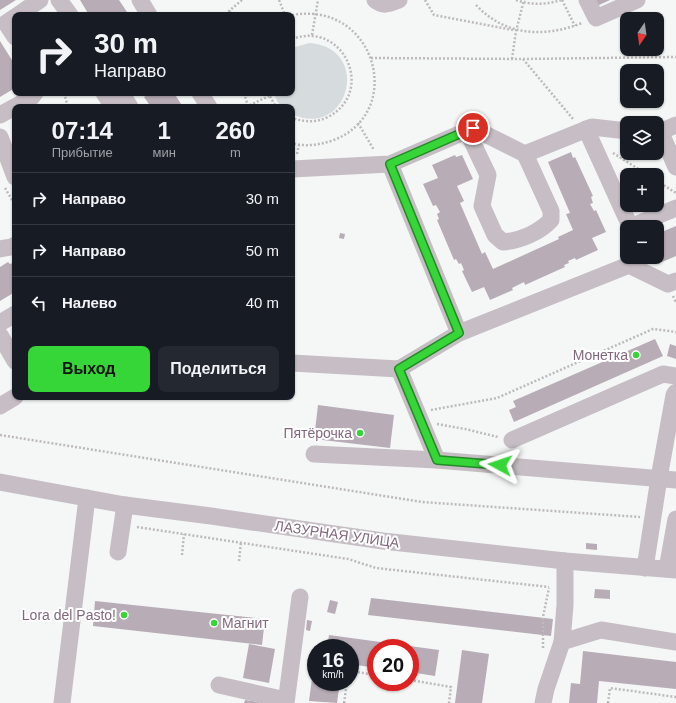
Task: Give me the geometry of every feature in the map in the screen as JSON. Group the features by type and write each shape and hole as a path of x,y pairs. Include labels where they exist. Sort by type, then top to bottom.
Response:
{"street":[{"path":"22,12 40,0"},
{"path":"59,0 68,12"},
{"path":"375,0 381,4 388,4 398,0"},
{"path":"587,0 596,18 638,0"},
{"path":"12,19 6,23 12,32"},
{"path":"20,104 33,96"},
{"path":"106,96 110,102 125,98"},
{"path":"0,115 12,108"},
{"path":"664,130 676,125"},
{"path":"525,154 586,132 592,127 620,130"},
{"path":"295,169 386,164 473,128 525,154 551,211 551,220 544,228 513,242 503,242 495,235 482,206 488,175 467,131"},
{"path":"586,132 627,220"},
{"path":"0,137 9,182"},
{"path":"664,142 676,167"},
{"path":"386,164 459,333"},
{"path":"647,220 676,208"},
{"path":"0,249 12,246"},
{"path":"295,363 399,369 459,333 622,264"},
{"path":"634,264 668,284 676,281"},
{"path":"0,323 12,316"},
{"path":"0,335 12,356"},
{"path":"399,369 437,460"},
{"path":"512,440 663,374 676,376"},
{"path":"644,568 674,394 676,392"},
{"path":"0,406 12,399"},
{"path":"314,454 437,460 676,480"},
{"name":"ЛАЗУРНАЯ УЛИЦА","path":"0,482 125,505 383,541 565,561 671,570"},
{"path":"62,703 87,498"},
{"path":"118,552 125,505"},
{"path":"671,570 676,519"},
{"path":"543,703 546,689 562,642 565,605 565,561"},
{"path":"220,684 286,702 300,597"},
{"path":"562,642 601,630 676,642"}],"path":[{"path":"229,11 242,0"},
{"path":"279,0 284,12"},
{"path":"312,35 318,0"},
{"path":"425,0 434,15 516,31 543,33 575,26 596,18"},
{"path":"516,0 543,4 562,0 575,26"},
{"path":"512,59 516,31 524,1"},
{"path":"476,5 488,16 516,31"},
{"path":"295,15 305,13 329,16 351,28 366,47 371,58 375,76 373,94 369,106 364,116 347,134 336,140 324,143 312,145 295,144"},
{"path":"295,39 312,35 329,41 342,51 351,74 350,90 343,104 337,110 323,119 307,122 295,119"},
{"path":"371,58 523,59 676,57"},
{"path":"523,59 586,132 637,168"},
{"path":"253,104 265,96"},
{"path":"358,123 386,164"},
{"path":"9,182 12,194"},
{"path":"664,185 676,193"},
{"path":"419,417 497,398 653,329 676,332"},
{"path":"419,417 512,440"},
{"path":"0,435 422,502 652,518"},
{"path":"135,527 348,558 376,568 549,587"},
{"path":"182,554 184,534"},
{"path":"239,561 241,542"},
{"path":"542,635 543,617"},
{"path":"419,682 451,687 449,703"},
{"path":"608,703 610,688 676,697"},
{"path":"344,703 346,691"}],"shaded area":[{"path":"309,43 329,48 341,60 347,74 346,90 339,104 328,115 312,119 295,115 295,104 280,104 277,101 275,96 295,96 295,47"}],"building":[{"path":"0,0 16,0 0,10"},
{"path":"80,0 119,0 127,12 87,12"},
{"path":"595,0 610,0 597,6"},
{"path":"0,41 12,60 12,90 0,97"},
{"path":"176,96 181,104 149,104 144,97"},
{"path":"571,152 573,158 575,157 593,196 591,197 593,203 590,204 594,211 596,210 606,232 592,238 598,250 576,260 575,258 568,261 569,263 564,265 565,267 525,285 524,282 512,288 513,290 490,300 484,287 472,292 462,271 464,270 461,263 459,264 456,259 454,260 437,220 439,219 437,214 440,212 436,205 433,206 423,184 438,178 432,165 455,155 456,157 462,155 473,179 457,186 464,201 460,203 482,254 485,252 493,269 559,239 558,237 573,230 566,214 570,213 548,162"},
{"path":"676,226 676,256 664,261 664,231"},
{"path":"340,233 345,234 344,239 339,238"},
{"path":"8,262 10,264 12,263 12,294 0,301 0,267"},
{"path":"655,339 663,356 514,422 509,410 516,407 513,401"},
{"path":"670,344 676,346 676,359 667,356"},
{"path":"318,405 394,415 390,448 314,439"},
{"path":"586,543 597,544 597,550 586,549"},
{"path":"595,589 610,590 610,599 594,598"},
{"path":"371,598 553,619 551,636 368,615"},
{"path":"330,600 338,602 335,614 327,612"},
{"path":"95,601 265,619 262,645 93,626"},
{"path":"307,620 312,621 310,631 306,630"},
{"path":"329,635 358,639 328,639"},
{"path":"359,639 367,640 367,667 359,665"},
{"path":"249,644 275,649 269,683 243,678"},
{"path":"419,647 439,650 435,676 419,673"},
{"path":"462,650 489,654 482,703 455,703"},
{"path":"583,651 676,662 676,689 599,681 597,703 569,703 571,683 580,684"},
{"path":"310,691 339,691 337,703 309,701"},
{"path":"245,700 259,702 259,703 244,703"}],"place":[{"name":"Монетка","path":"636,355"},
{"name":"Пятёрочка","path":"360,433"},
{"name":"Lora del Pasto!","path":"124,615"},
{"name":"Магнит","path":"214,623"}],"route":[{"path":"473,128 390,164 459,333 399,369 437,460 500,465"}]}
